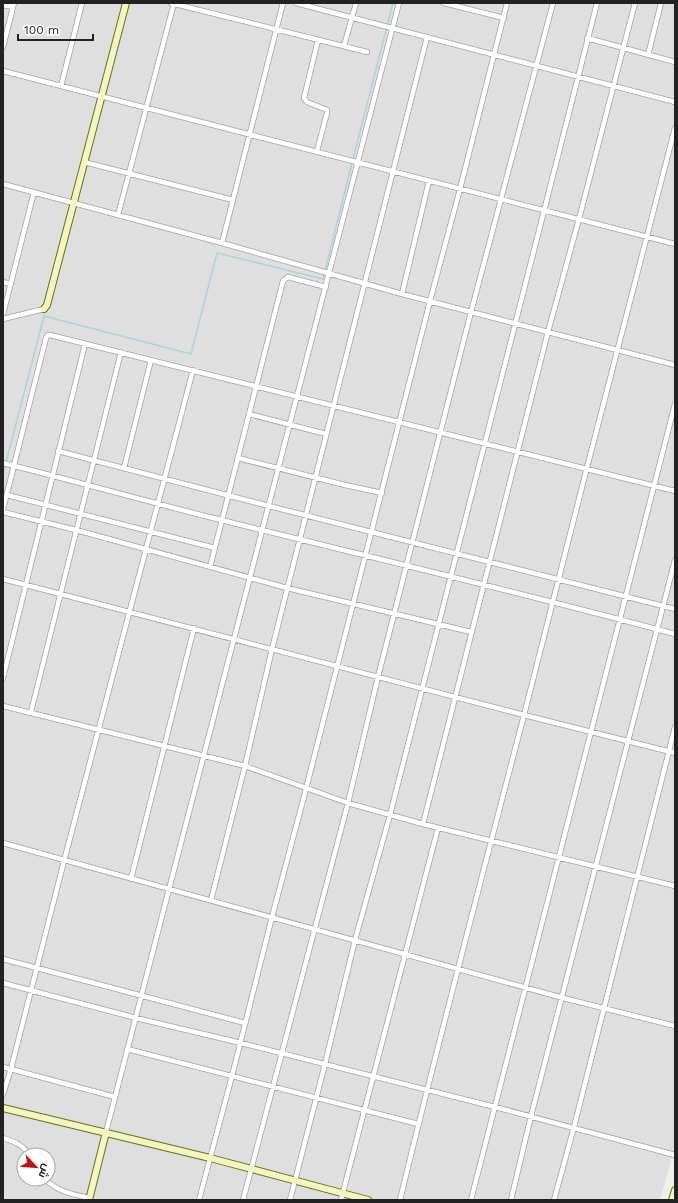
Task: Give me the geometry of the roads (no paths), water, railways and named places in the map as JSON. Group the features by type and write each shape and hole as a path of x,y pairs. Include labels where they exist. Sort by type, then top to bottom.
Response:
{"street":[{"path":"61,86 82,3"},
{"path":"3,318 44,309 47,305 126,3"},
{"path":"118,215 147,108 173,3 367,52"},
{"path":"222,243 283,3"},
{"path":"296,3 675,102"},
{"path":"344,46 356,3"},
{"path":"55,1187 68,1193 89,1199 399,3"},
{"path":"444,3 464,5 504,18"},
{"path":"199,1200 354,604 399,422 507,3"},
{"path":"243,1200 348,803 378,677 471,312 502,200 553,3"},
{"path":"290,1200 355,940 390,815 485,443 514,323 545,210 596,3"},
{"path":"423,824 489,562 519,452 548,332 635,3"},
{"path":"648,55 661,3"},
{"path":"3,5 14,5 3,47"},
{"path":"211,900 245,766 287,588 427,37"},
{"path":"587,38 675,62"},
{"path":"317,151 327,110 307,102 304,98 318,40"},
{"path":"3,71 675,244"},
{"path":"400,1200 418,1124 675,128"},
{"path":"84,162 233,200"},
{"path":"402,294 429,181"},
{"path":"3,184 222,243 402,294 675,365"},
{"path":"3,314 34,192"},
{"path":"210,566 285,278 288,277 326,287"},
{"path":"3,282 11,284"},
{"path":"3,509 48,335 675,491"},
{"path":"3,678 85,344"},
{"path":"31,712 121,352"},
{"path":"124,468 151,360"},
{"path":"3,1094 11,1069 30,990 193,370"},
{"path":"472,1200 675,404"},
{"path":"249,414 326,434"},
{"path":"58,451 306,516 675,609"},
{"path":"238,458 382,493"},
{"path":"3,463 158,504 451,576 675,634"},
{"path":"6,495 215,548"},
{"path":"3,512 76,530 287,588 471,632"},
{"path":"511,1200 531,1116 563,998 675,560"},
{"path":"3,579 675,754"},
{"path":"132,879 194,628"},
{"path":"3,706 245,766 348,803 423,824 675,886"},
{"path":"554,1200 638,878 675,727"},
{"path":"341,1200 438,828"},
{"path":"3,843 525,988 675,1026"},
{"path":"3,959 245,1023"},
{"path":"3,983 136,1018 574,1127 675,1155"},
{"path":"128,1049 418,1124"},
{"path":"3,1067 115,1098"},
{"path":"3,1108 210,1158 368,1200"},
{"path":"3,1138 17,1143 22,1147"},
{"path":"672,1200 675,1190"}],"waterway":[{"path":"353,159 393,3"},
{"path":"3,474 44,316 191,354 217,253 323,279 352,163"}]}
